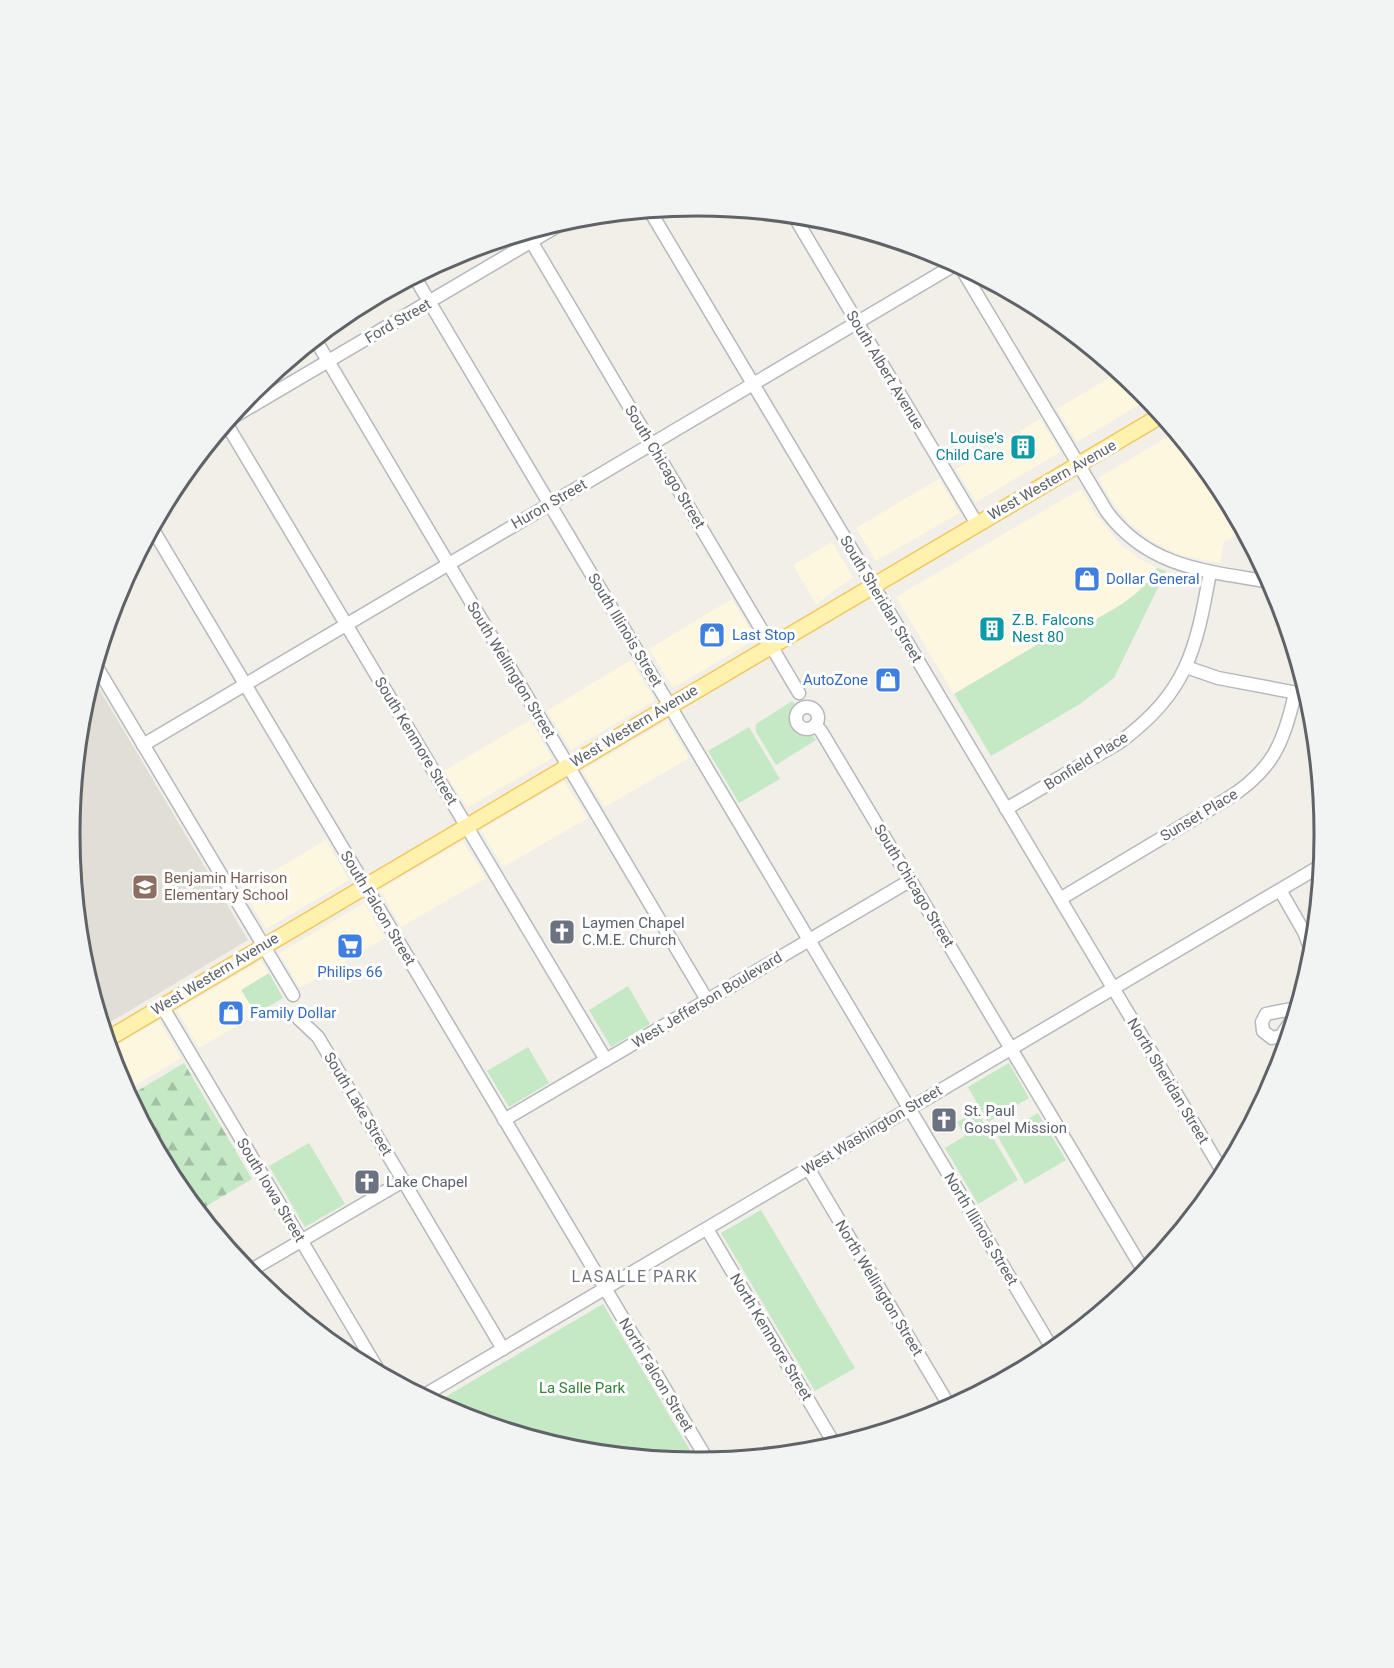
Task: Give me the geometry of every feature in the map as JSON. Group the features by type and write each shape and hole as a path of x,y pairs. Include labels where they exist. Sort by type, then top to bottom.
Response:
{"main road":[{"name":"West Western Avenue","path":"113,1036 1154,420"}],"street":[{"name":"South Sheridan Street","path":"654,218 1113,988"},
{"name":"South Albert Avenue","path":"800,225 977,524"},
{"name":"Ford Street","path":"251,407 538,238"},
{"name":"South Chicago Street","path":"531,242 799,693"},
{"name":"Huron Street","path":"143,745 946,270"},
{"path":"968,279 1107,512 1129,538 1170,562 1210,572 1259,580"},
{"name":"South Illinois Street","path":"418,283 909,1108"},
{"name":"South Wellington Street","path":"319,346 707,1000"},
{"name":"South Kenmore Street","path":"232,429 606,1060"},
{"name":"South Falcon Street","path":"156,536 605,1289"},
{"name":"Bonfield Place","path":"1006,809 1100,754 1137,729 1167,698 1186,667 1198,636 1210,572"},
{"path":"1186,667 1218,678 1295,693"},
{"path":"101,674 292,995"},
{"name":"Sunset Place","path":"1060,898 1227,799 1251,782 1279,745 1287,726 1295,693"},
{"name":"South Chicago Street","path":"815,725 821,731 1140,1264"},
{"name":"West Washington Street","path":"431,1391 1313,870"},
{"name":"West Jefferson Boulevard","path":"504,1120 910,880"},
{"path":"1280,890 1305,938"},
{"name":"North Sheridan Street","path":"1113,988 1218,1164"},
{"name":"South Iowa Street","path":"162,1006 371,1358"},
{"path":"1280,1036 1272,1038 1263,1031 1262,1022 1266,1014 1288,1010"},
{"name":"South Lake Street","path":"299,1019 318,1036 503,1349"},
{"name":"North Illinois Street","path":"909,1108 1048,1341"},
{"name":"North Wellington Street","path":"808,1168 945,1399"},
{"path":"257,1267 403,1181"},
{"name":"North Kenmore Street","path":"707,1229 830,1437"},
{"name":"North Falcon Street","path":"605,1289 702,1452"}],"shaded area":[{"path":"1111,377 1140,404 1077,442 1057,409"},
{"path":"1040,419 1060,452 976,502 956,469"},
{"path":"1169,436 1210,491 1237,535 1224,542 1220,563 1180,555 1152,541 1128,522 1098,478"},
{"path":"939,479 959,513 876,561 856,528"},
{"path":"1081,489 1096,515 1121,545 1138,558 1157,568 1149,582 1135,597 1080,628 1072,624 954,694 896,597"},
{"path":"832,542 853,577 816,604 793,565"},
{"path":"732,599 756,639 673,688 649,649"},
{"path":"631,660 655,700 571,750 547,711"},
{"name":"Benjamin Harrison Elementary School","path":"98,687 248,940 109,1023 91,954 81,874 81,794 91,714"},
{"path":"530,720 552,758 467,808 444,771"},
{"path":"667,721 689,758 605,807 582,771"},
{"path":"564,781 588,818 503,867 481,830"},
{"path":"326,840 349,880 266,929 243,890"},
{"path":"463,841 486,878 401,927 380,890"},
{"path":"364,903 385,938 300,988 279,953"},
{"path":"261,961 283,998 199,1048 177,1010"},
{"path":"159,1021 181,1058 134,1086 117,1045"}],"green space":[{"path":"1157,568 1166,571 1114,678 1080,704 991,756 954,694 1072,624 1080,628 1113,609 1142,588"},
{"path":"792,701 795,704 789,715 791,726 797,733 813,736 816,740 776,765 756,732 756,724"},
{"path":"749,727 780,779 739,803 708,751"},
{"path":"269,973 283,998 256,1014 241,990"},
{"path":"628,986 650,1024 611,1047 589,1010"},
{"path":"528,1047 549,1083 509,1107 487,1071"},
{"path":"184,1063 252,1179 205,1207 162,1143 136,1092"},
{"path":"1009,1063 1029,1098 988,1122 968,1087"},
{"path":"977,1111 1018,1180 978,1204 945,1148 965,1136 957,1122"},
{"path":"1038,1113 1066,1160 1025,1184 998,1137"},
{"path":"309,1143 345,1204 305,1227 269,1166"},
{"path":"761,1210 855,1368 815,1391 721,1233"},
{"name":"La Salle Park","path":"603,1304 691,1452 616,1446 577,1440 499,1419 445,1397"}],"place":[{"name":"Louise's Child Care","path":"1023,447"},
{"name":"Dollar General","path":"1087,579"},
{"name":"Z.B. Falcons Nest 80","path":"992,629"},
{"name":"Last Stop","path":"712,635"},
{"name":"AutoZone","path":"888,680"},
{"name":"Benjamin Harrison Elementary School","path":"145,887"},
{"name":"Laymen Chapel C.M.E. Church","path":"562,932"},
{"name":"Philips 66","path":"350,946"},
{"name":"Family Dollar","path":"231,1013"},
{"name":"St. Paul Gospel Mission","path":"944,1120"},
{"name":"Lake Chapel","path":"367,1182"}],"district":[{"name":"LASALLE PARK","path":"635,1276"}]}
